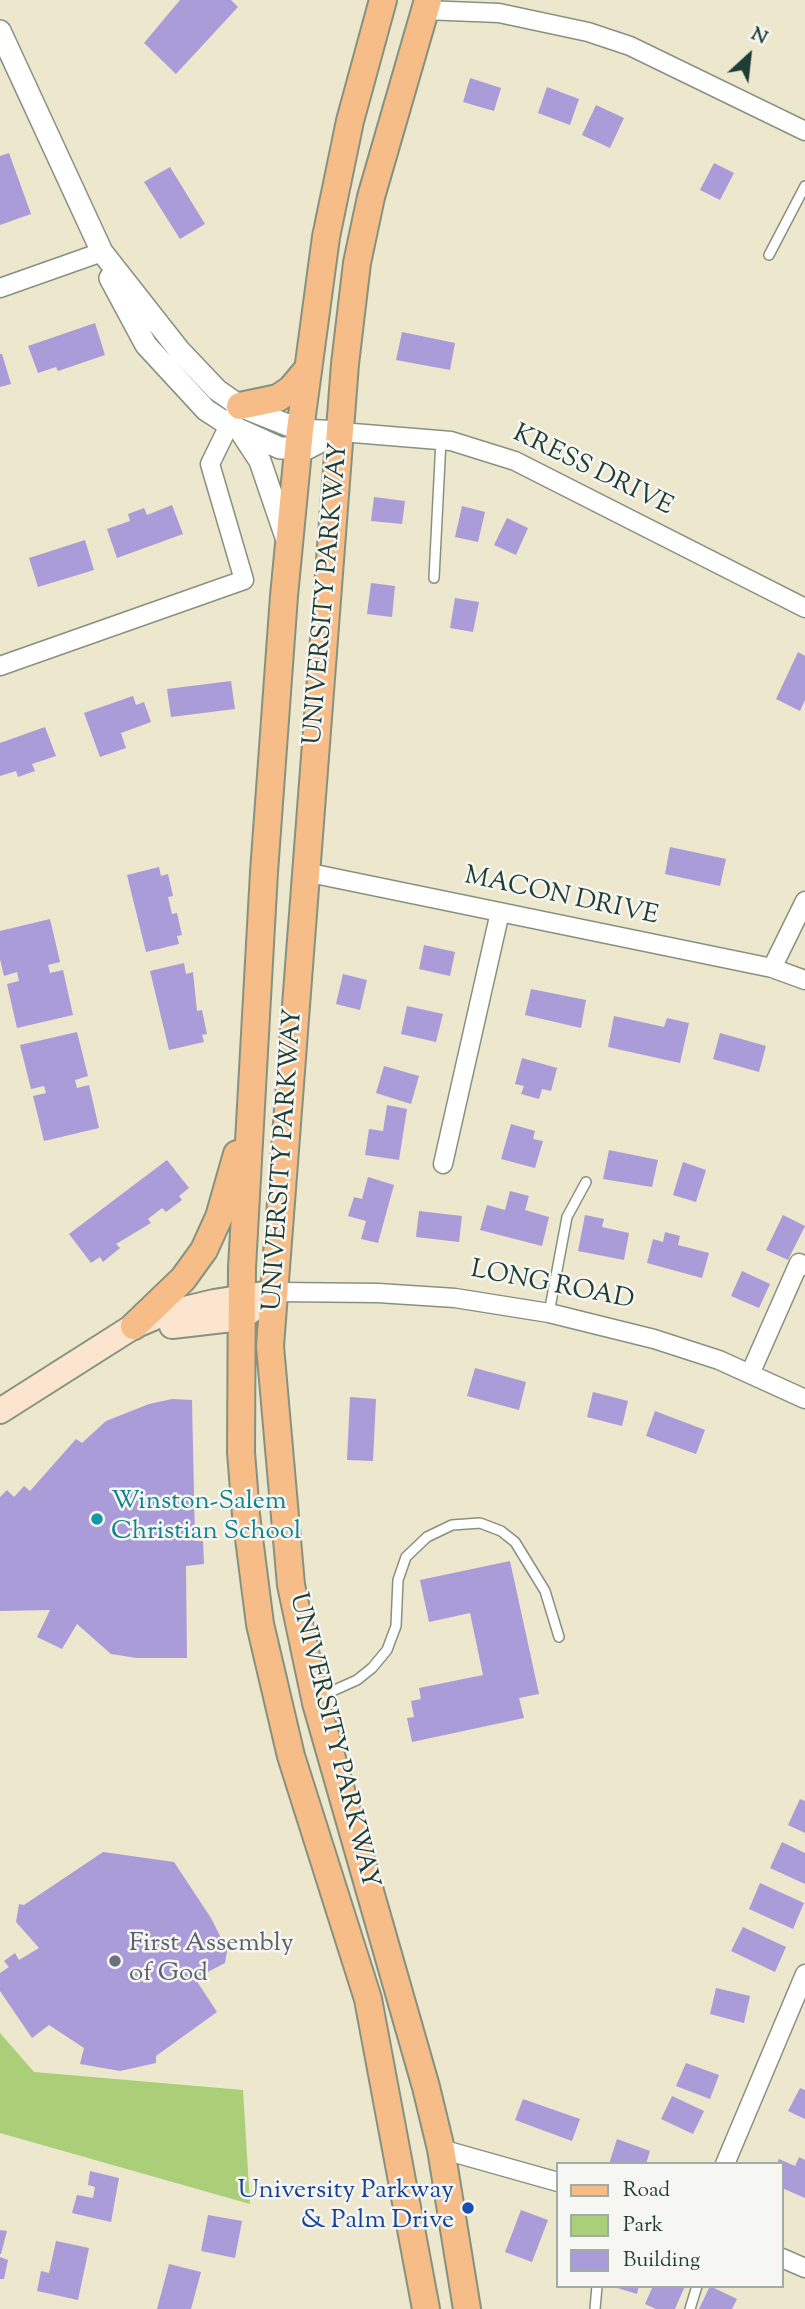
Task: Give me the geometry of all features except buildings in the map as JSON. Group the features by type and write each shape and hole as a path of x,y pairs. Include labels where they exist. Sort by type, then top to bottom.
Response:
{"main road":[{"name":"UNIVERSITY PARKWAY","path":"383,0 350,121 326,237 299,439 264,872 241,1309 242,1465 260,1624 291,1756 368,1999 426,2309"},
{"name":"UNIVERSITY PARKWAY","path":"426,5 370,197 357,263 345,364 270,1346 291,1585 315,1698 426,2087 441,2149 467,2309"},
{"path":"236,421 278,398 307,370"},
{"path":"0,1411 134,1326 183,1279 204,1250 231,1182 240,1137 251,1118"},
{"path":"95,1352 173,1325 241,1309 276,1292"},
{"path":"134,1326 200,1305 241,1309"}],"street":[{"path":"426,5 499,13 588,32 630,46 805,131"},
{"path":"0,31 102,252 179,350 217,390 260,461 289,544"},
{"path":"0,288 102,252"},
{"path":"236,421 299,439 341,432"},
{"path":"0,666 244,580 210,464 236,421"},
{"name":"KRESS DRIVE","path":"341,432 441,440 515,461 805,608"},
{"name":"MACON DRIVE","path":"305,872 772,968 805,980"},
{"path":"772,968 805,901"},
{"path":"443,1164 500,912"},
{"path":"750,1374 799,1263 805,1266"},
{"name":"LONG ROAD","path":"276,1292 378,1293 455,1298 549,1313 654,1339 719,1360 805,1399"},
{"path":"726,2162 805,1974"},
{"path":"441,2149 556,2181"},
{"path":"784,2259 805,2268"}],"lane":[{"path":"769,255 805,186"},
{"path":"434,578 441,440"},
{"path":"549,1313 567,1217 586,1182"},
{"path":"315,1698 357,1680 387,1650 396,1626 398,1580 406,1557 426,1537 452,1525 480,1523 501,1531 515,1542 545,1591 559,1637"},
{"path":"595,2309 597,2288"},
{"path":"690,2309 696,2288"}],"green space":[{"path":"0,2033 34,2072 243,2090 250,2204 0,2133"}],"place":[{"name":"Winston-Salem Christian School","path":"97,1519"},
{"name":"First Assembly of God","path":"115,1961"},
{"name":"University Parkway & Palm Drive","path":"468,2208"}]}
